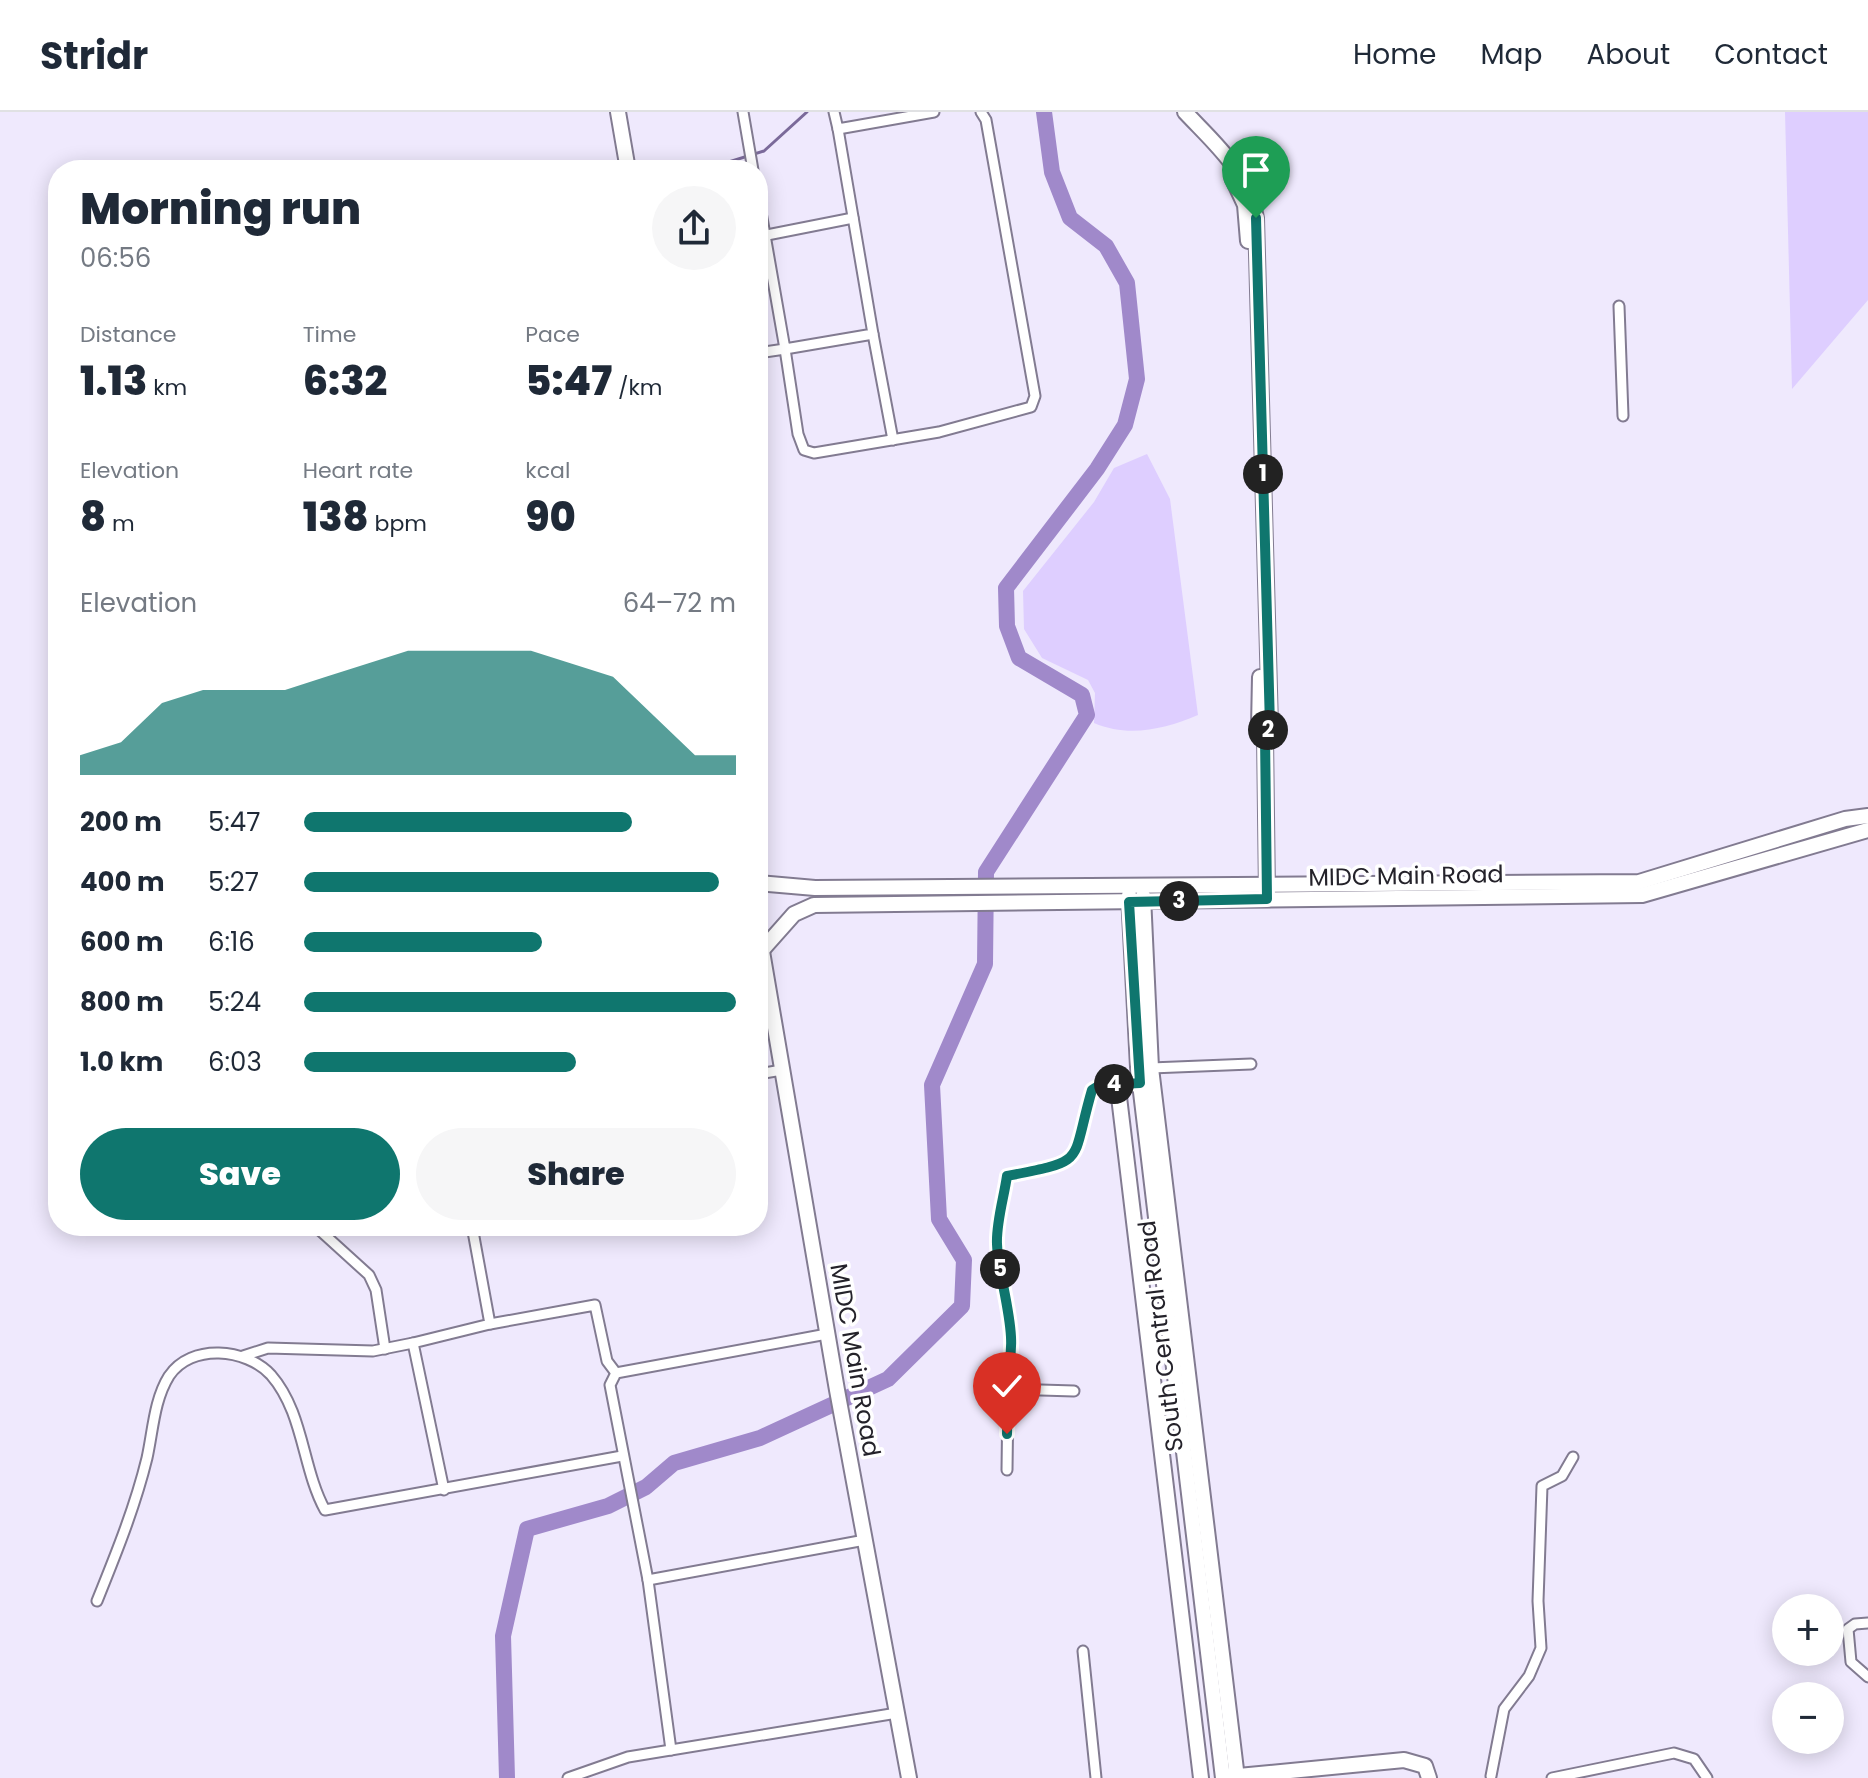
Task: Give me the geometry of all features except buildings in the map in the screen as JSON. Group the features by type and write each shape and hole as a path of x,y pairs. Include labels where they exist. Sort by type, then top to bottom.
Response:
{"street":[{"path":"618,112 626,160"},
{"path":"743,112 751,160"},
{"path":"834,112 893,440"},
{"path":"838,129 934,112"},
{"path":"768,241 798,434 804,450 814,453 893,440 1031,407 1035,396 986,120 981,112"},
{"path":"1174,112 1226,162"},
{"path":"1185,112 1226,162 1239,186 1247,237 1259,727 1265,735 1267,892"},
{"path":"768,235 853,218"},
{"path":"1619,306 1623,416"},
{"path":"768,352 873,334"},
{"name":"MIDC Main Road","path":"768,944 803,907 1639,882 1845,819 1868,816"},
{"name":"MIDC Main Road","path":"1267,892 1642,895 1868,830"},
{"name":"MIDC Main Road","path":"768,884 815,888 1006,888 1136,895"},
{"name":"South Central Road","path":"1136,895 1188,1433 1230,1777"},
{"name":"South Central Road","path":"1136,895 1133,1083 1188,1433"},
{"name":"MIDC Main Road","path":"768,986 827,1334 909,1778"},
{"path":"1151,1068 1251,1064"},
{"path":"768,1072 782,1070"},
{"path":"1007,1470 1006,1389 1003,1377 1009,1368 1010,1311 1002,1298 997,1244 1007,1176 1052,1169 1069,1162 1080,1141 1092,1090 1133,1083"},
{"path":"1133,1083 1119,1097 1201,1778"},
{"path":"326,1236 369,1275 376,1290 385,1349"},
{"path":"474,1236 490,1324"},
{"path":"243,1356 268,1348 344,1352 385,1349 490,1324 595,1305 607,1361 616,1373"},
{"path":"616,1373 827,1334"},
{"path":"413,1343 444,1490"},
{"path":"97,1601 138,1489 157,1405 167,1379 177,1366 190,1358 228,1353 243,1356 271,1375 290,1407 314,1487 325,1510 622,1456"},
{"path":"616,1373 610,1385 633,1517 648,1580 671,1750"},
{"path":"1006,1389 1074,1391"},
{"path":"1490,1777 1504,1709 1529,1676 1541,1648 1538,1601 1542,1486 1562,1476 1573,1457"},
{"path":"648,1580 865,1540"},
{"path":"1868,1623 1855,1624 1848,1629 1851,1662 1868,1677"},
{"path":"1083,1651 1096,1778"},
{"path":"568,1778 628,1757 897,1713"},
{"path":"1552,1778 1674,1753 1694,1759 1707,1778"},
{"path":"1230,1777 1404,1760 1425,1766 1429,1778"}],"shaded area":[{"path":"1785,112 1868,112 1868,300 1792,389"},
{"path":"1147,454 1170,499 1198,715 1160,728 1120,730 1094,723 1095,693 1088,680 1042,658 1024,629 1023,591 1094,502 1114,468"}],"waterway":[{"path":"735,160 764,151 807,112"},
{"path":"507,1778 503,1636 527,1529 608,1506 646,1487 674,1463 760,1438 888,1379 962,1306 964,1260 939,1219 932,1085 985,964 986,872 1087,715 1082,695 1019,658 1007,626 1006,588 1097,469 1125,425 1137,379 1127,283 1106,246 1070,218 1052,172 1044,112"}],"route":[{"path":"1007,1434 1008,1395 1003,1377 1009,1368 1010,1311 1002,1298 997,1244 1007,1176 1052,1169 1069,1162 1080,1141 1092,1090 1100,1085 1140,1083 1129,902 1267,899 1265,735 1270,726 1256,218"}]}
